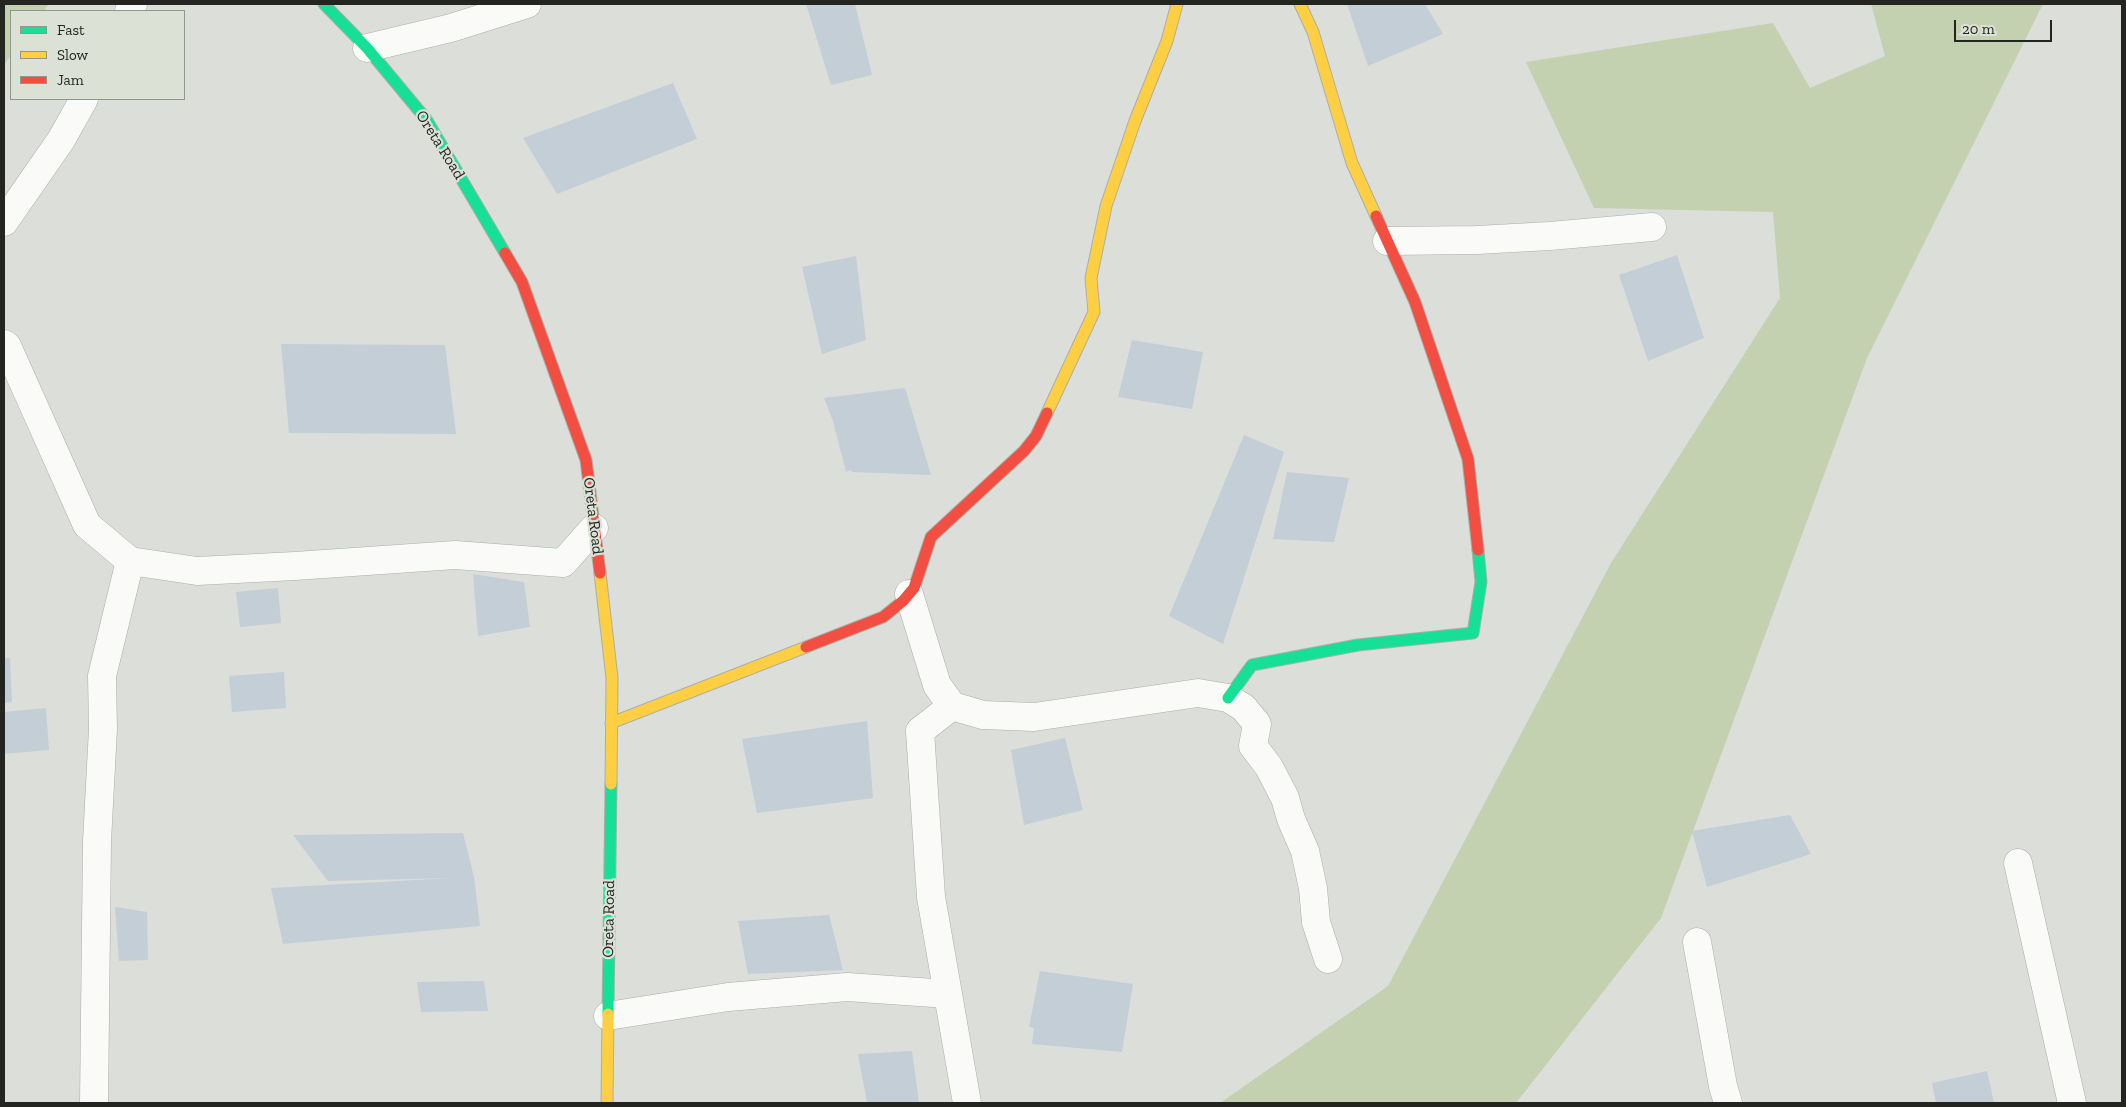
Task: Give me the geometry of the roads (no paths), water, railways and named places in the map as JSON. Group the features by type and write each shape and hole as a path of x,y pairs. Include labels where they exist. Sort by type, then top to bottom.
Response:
{"street":[{"name":"Oreta Road","path":"324,4 367,48 426,119 522,282 586,460 612,678 607,1103"},
{"path":"367,48 451,28 527,4"},
{"path":"611,723 883,617 914,588 932,538 1024,451 1036,436 1094,312 1091,278 1106,206 1135,120 1168,41 1177,4"},
{"path":"1228,698 1252,665 1358,645 1473,633 1481,582 1468,459 1415,302 1352,163 1313,32 1300,4"},
{"path":"4,222 61,140 83,100"},
{"path":"1387,241 1477,240 1652,227"},
{"path":"4,344 7,346 86,525 130,561 197,571 455,555 563,563 594,528"},
{"path":"94,1103 98,841 103,729 102,676 130,561"},
{"path":"909,594 937,685 952,706 983,715 1034,716 1198,693 1228,698 1244,708 1257,724 1253,746 1269,767 1285,798 1291,819 1305,851 1314,888 1316,922 1328,959"},
{"path":"952,706 920,730 931,897 967,1103"},
{"path":"2018,862 2072,1103"},
{"path":"1697,942 1723,1086 1728,1103"},
{"path":"608,1016 728,997 847,987 948,994"}]}
